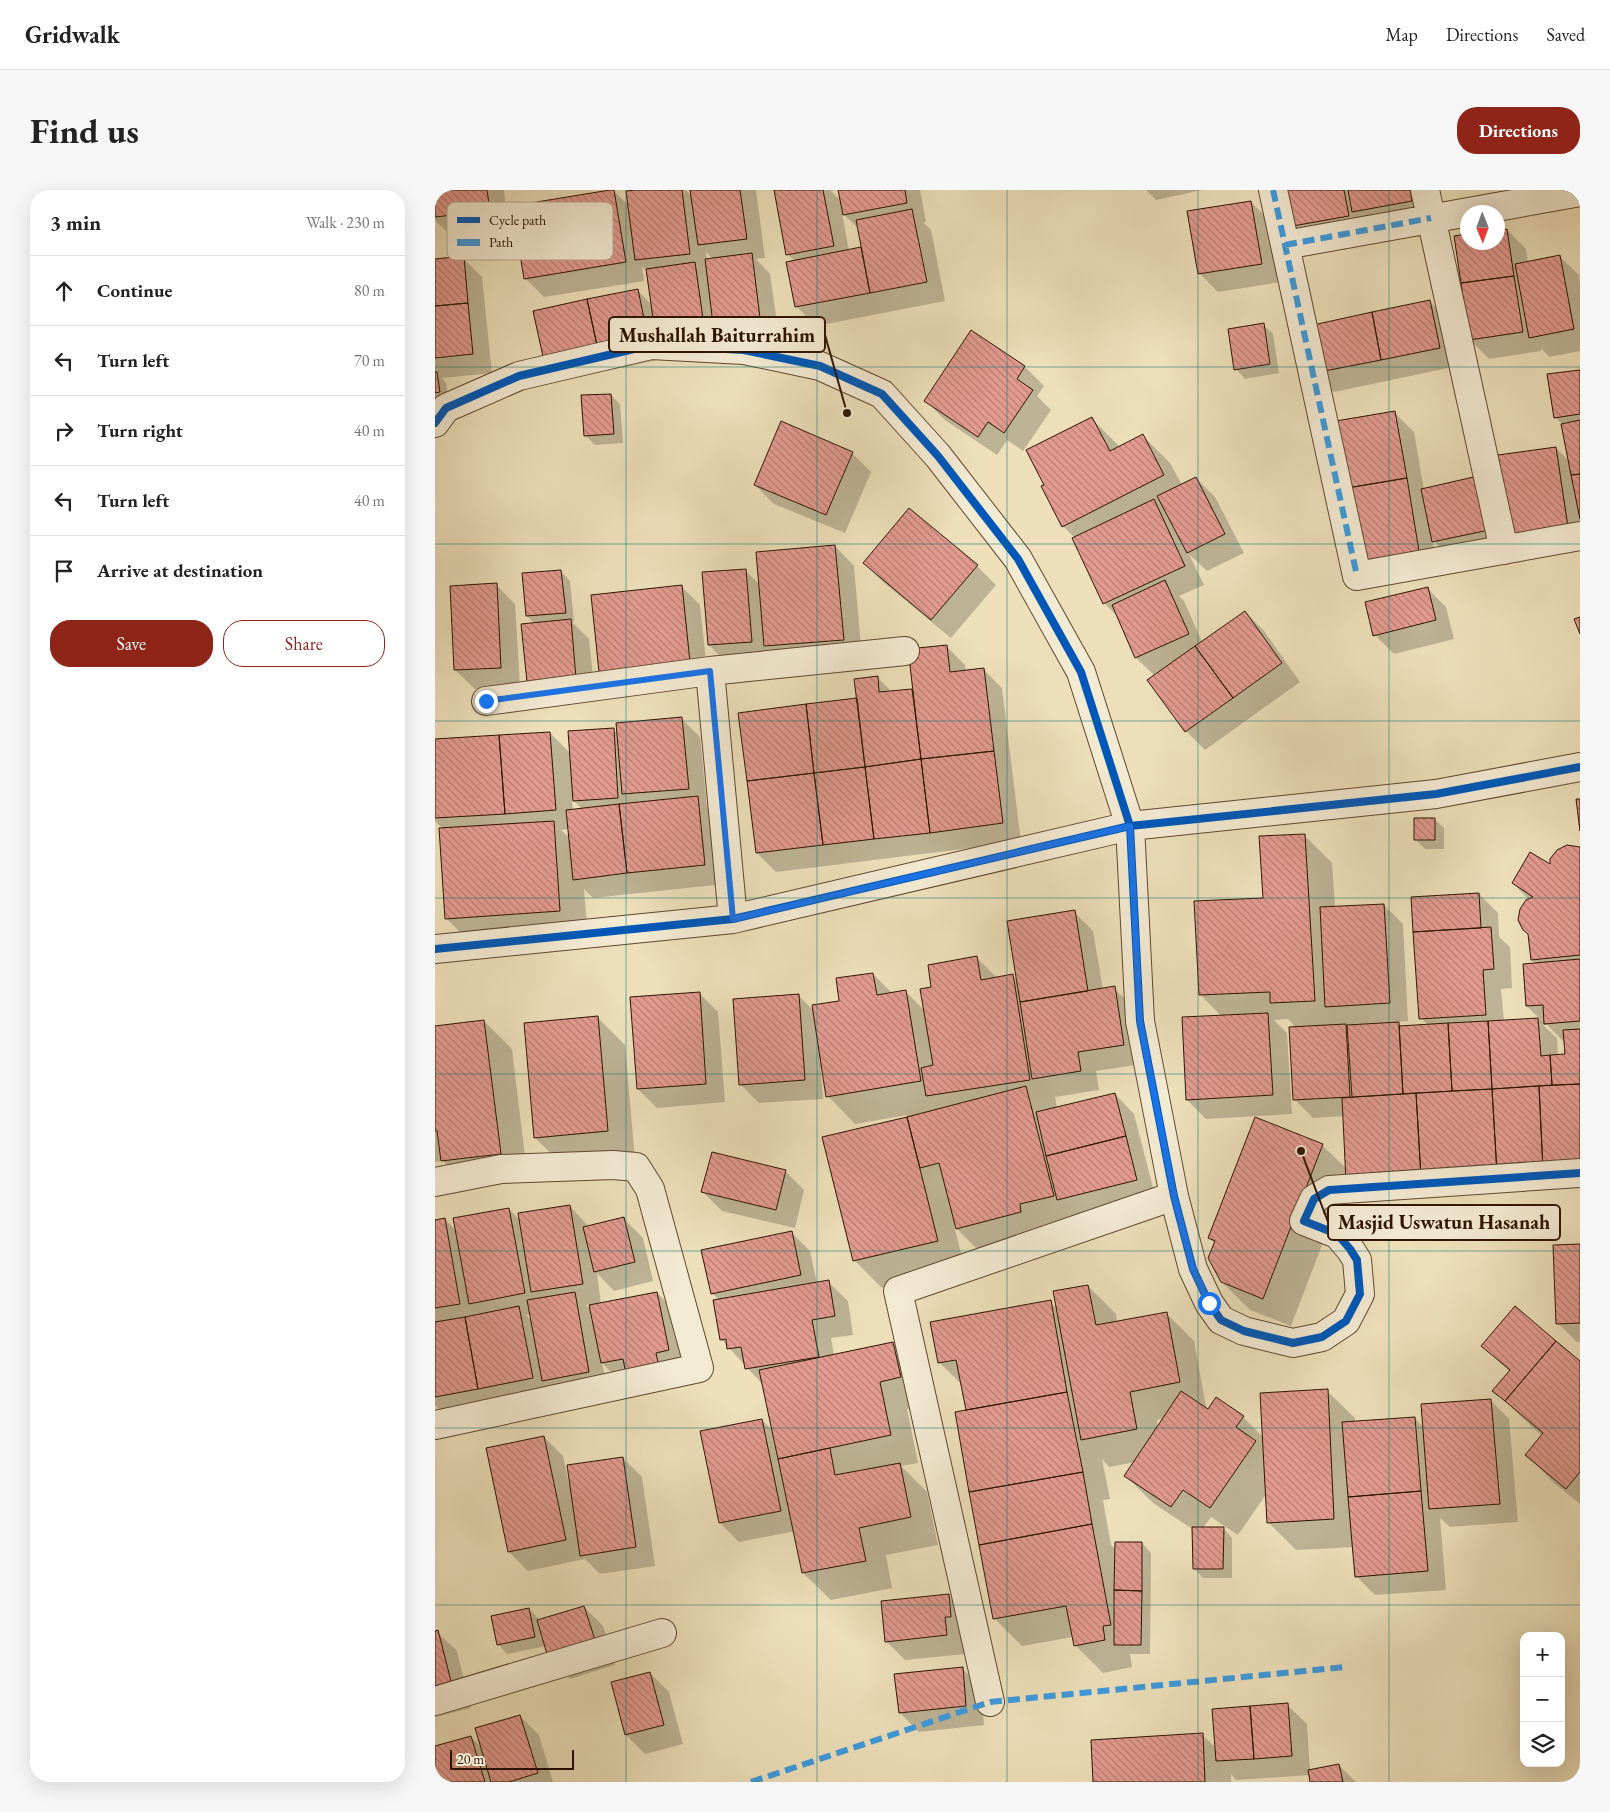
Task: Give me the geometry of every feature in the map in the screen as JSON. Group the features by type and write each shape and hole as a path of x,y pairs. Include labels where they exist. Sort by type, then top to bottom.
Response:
{"street":[{"path":"1273,190 1357,576 1580,536"},
{"path":"1425,190 1504,550"},
{"path":"1285,245 1580,192"},
{"path":"435,423 446,408 519,376 651,345 744,350 820,366 882,394 938,456 1018,559 1081,672 1130,826 1140,1021 1174,1196 1193,1269 1209,1303 1221,1320 1243,1331 1293,1343 1321,1337 1346,1321 1360,1294 1357,1260 1337,1234 1304,1221 1314,1198 1329,1190 1580,1172"},
{"path":"486,701 710,671 905,651"},
{"path":"710,671 733,919"},
{"path":"435,949 733,919 1130,826 1436,794 1580,767"},
{"path":"435,1182 501,1169 613,1165 636,1167 650,1189 699,1368 435,1425"},
{"path":"990,1702 898,1292 1174,1196"},
{"path":"435,1701 662,1633"}],"building":[{"path":"435,190 487,190 489,202 447,202 447,216 435,217"},
{"path":"614,190 626,262 524,279 521,260 613,260 613,202 536,202"},
{"path":"682,190 690,254 635,260 626,191"},
{"path":"690,190 740,190 747,239 698,245"},
{"path":"774,190 823,190 834,246 786,255"},
{"path":"838,190 905,190 907,203 843,215"},
{"path":"1281,190 1344,190 1349,216 1287,227"},
{"path":"1348,190 1410,190 1412,201 1352,212"},
{"path":"1251,201 1262,264 1198,274 1187,211"},
{"path":"912,209 927,282 870,293 856,220"},
{"path":"1505,229 1507,229 1514,276 1461,283 1454,236 1460,235 1460,250 1505,250"},
{"path":"861,247 870,293 795,307 786,262"},
{"path":"752,253 760,318 713,324 705,259"},
{"path":"1560,255 1574,329 1529,338 1515,264"},
{"path":"447,258 447,260 464,260 468,303 435,306 435,259"},
{"path":"695,262 705,333 656,339 646,269"},
{"path":"1514,276 1523,332 1469,340 1461,283"},
{"path":"638,289 648,339 598,350 587,299"},
{"path":"587,299 598,350 544,361 533,311"},
{"path":"1430,300 1440,348 1381,360 1372,312"},
{"path":"468,303 473,354 435,358 435,306"},
{"path":"1372,312 1381,360 1314,373 1304,327"},
{"path":"1264,323 1270,364 1234,370 1228,329"},
{"path":"971,330 1025,366 1017,379 1033,390 1004,433 988,422 978,437 924,401"},
{"path":"1580,370 1580,414 1554,418 1547,374"},
{"path":"435,372 437,372 440,392 435,393"},
{"path":"611,394 614,434 584,436 581,395"},
{"path":"1395,411 1407,478 1347,488 1336,421"},
{"path":"1092,417 1110,451 1143,434 1164,475 1062,527 1041,486 1044,485 1026,450"},
{"path":"1580,420 1580,474 1571,475 1561,424"},
{"path":"781,421 853,452 826,515 754,485"},
{"path":"1556,447 1568,527 1510,536 1498,455"},
{"path":"1580,474 1580,519 1571,475"},
{"path":"1478,476 1489,530 1432,542 1421,489"},
{"path":"1196,477 1225,534 1187,553 1157,496"},
{"path":"1407,478 1419,551 1360,561 1347,488"},
{"path":"1154,499 1185,566 1103,604 1072,538"},
{"path":"909,508 978,565 931,620 863,563"},
{"path":"835,545 844,640 764,646 756,552"},
{"path":"746,569 752,642 708,645 702,572"},
{"path":"561,570 566,613 526,616 522,573"},
{"path":"1165,580 1189,634 1135,658 1112,605"},
{"path":"497,583 501,668 454,670 450,586"},
{"path":"682,585 690,662 599,672 591,595"},
{"path":"1428,587 1436,620 1373,636 1365,602"},
{"path":"1245,611 1282,663 1233,698 1195,646"},
{"path":"1580,617 1580,634 1574,619"},
{"path":"571,619 576,678 527,682 521,624"},
{"path":"947,645 950,672 984,668 994,751 921,759 908,649"},
{"path":"1195,646 1233,698 1185,732 1147,680"},
{"path":"878,676 879,692 912,689 921,759 865,767 854,679"},
{"path":"857,698 865,767 814,773 806,704"},
{"path":"806,704 814,773 747,781 738,713"},
{"path":"682,717 689,789 622,794 616,723"},
{"path":"614,728 618,798 573,801 568,731"},
{"path":"550,732 556,810 505,814 499,735"},
{"path":"499,735 505,814 435,818 435,739"},
{"path":"994,751 1003,823 930,833 921,759"},
{"path":"921,759 930,833 874,839 865,767"},
{"path":"865,767 874,839 823,845 814,773"},
{"path":"814,773 823,845 756,853 747,781"},
{"path":"698,796 705,865 627,873 619,804"},
{"path":"1576,799 1580,799 1580,831"},
{"path":"619,804 627,873 573,880 566,810"},
{"path":"1414,818 1435,818 1435,840 1414,840"},
{"path":"554,821 560,911 445,919 439,828"},
{"path":"1305,834 1315,1001 1270,1003 1270,992 1199,995 1194,901 1263,898 1259,836"},
{"path":"1567,845 1580,847 1580,955 1531,960 1528,934 1523,930 1518,920 1520,909 1526,900 1533,897 1512,883 1530,852 1550,864 1550,859 1557,850"},
{"path":"1479,893 1481,928 1413,932 1411,897"},
{"path":"1384,904 1390,1003 1325,1007 1320,907"},
{"path":"1075,910 1088,991 1020,1002 1007,921"},
{"path":"1491,927 1494,969 1483,970 1486,1015 1419,1019 1413,932"},
{"path":"977,956 981,980 1013,974 1030,1080 926,1096 921,1068 933,1065 920,989 931,987 928,965"},
{"path":"1580,959 1580,1021 1544,1024 1543,1005 1526,1006 1523,964"},
{"path":"873,973 877,995 906,990 921,1081 826,1097 812,1005 839,1001 836,978"},
{"path":"1115,986 1124,1045 1078,1052 1081,1071 1032,1079 1020,1002"},
{"path":"700,992 706,1084 637,1089 630,997"},
{"path":"799,994 805,1080 739,1085 733,999"},
{"path":"1268,1013 1273,1095 1186,1100 1182,1017"},
{"path":"598,1016 608,1131 534,1138 524,1023"},
{"path":"1538,1018 1541,1056 1550,1055 1552,1085 1492,1089 1488,1021"},
{"path":"484,1020 501,1154 441,1161 437,1131 435,1131 435,1026"},
{"path":"1488,1021 1492,1089 1452,1091 1448,1023"},
{"path":"1399,1022 1403,1094 1352,1097 1347,1025"},
{"path":"1448,1023 1452,1091 1403,1094 1399,1026"},
{"path":"1346,1024 1350,1097 1293,1100 1289,1027"},
{"path":"1580,1029 1580,1084 1552,1085 1550,1055 1565,1054 1563,1030"},
{"path":"1580,1084 1580,1168 1543,1170 1539,1086"},
{"path":"1026,1086 1054,1196 1020,1204 1021,1212 956,1229 939,1163 920,1168 907,1117"},
{"path":"1539,1086 1543,1170 1497,1173 1492,1089"},
{"path":"1492,1089 1497,1173 1421,1177 1416,1093"},
{"path":"1115,1093 1126,1136 1046,1156 1036,1112"},
{"path":"1416,1093 1421,1177 1346,1182 1342,1098"},
{"path":"907,1117 938,1241 853,1261 822,1137"},
{"path":"1255,1117 1323,1144 1263,1299 1221,1282 1208,1258 1215,1241 1208,1238"},
{"path":"1126,1136 1137,1180 1057,1200 1046,1156"},
{"path":"712,1152 786,1170 776,1210 701,1192"},
{"path":"570,1205 583,1284 531,1292 518,1213"},
{"path":"509,1208 525,1293 469,1304 453,1218"},
{"path":"624,1217 635,1262 594,1272 583,1227"},
{"path":"445,1218 460,1304 435,1308 435,1220"},
{"path":"792,1231 801,1275 711,1294 701,1250"},
{"path":"1580,1244 1580,1323 1556,1324 1553,1245"},
{"path":"829,1280 835,1316 812,1320 819,1357 745,1369 741,1347 727,1349 726,1339 720,1340 713,1300"},
{"path":"1088,1285 1096,1325 1167,1312 1180,1382 1130,1392 1137,1429 1081,1440 1053,1291"},
{"path":"575,1292 589,1372 542,1381 527,1300"},
{"path":"657,1292 669,1350 656,1353 659,1367 626,1374 623,1359 601,1363 589,1305"},
{"path":"1051,1300 1067,1392 966,1410 956,1360 938,1363 930,1322"},
{"path":"519,1306 533,1378 478,1389 465,1317"},
{"path":"1515,1306 1556,1341 1505,1401 1492,1391 1510,1370 1481,1346"},
{"path":"465,1317 478,1389 435,1397 435,1322"},
{"path":"1556,1341 1580,1361 1580,1472 1566,1489 1525,1455 1543,1433 1505,1401"},
{"path":"893,1342 901,1377 880,1382 891,1435 778,1459 759,1370"},
{"path":"1328,1389 1334,1519 1267,1523 1260,1393"},
{"path":"1181,1391 1208,1409 1216,1397 1244,1416 1236,1427 1256,1441 1210,1508 1183,1490 1171,1507 1124,1476"},
{"path":"1067,1392 1083,1472 969,1492 955,1412"},
{"path":"1491,1399 1500,1504 1429,1509 1421,1404"},
{"path":"1415,1417 1421,1491 1348,1497 1342,1422"},
{"path":"762,1419 781,1511 719,1523 700,1431"},
{"path":"544,1436 566,1540 508,1552 486,1448"},
{"path":"830,1448 835,1475 900,1463 911,1517 859,1528 866,1561 802,1573 778,1459"},
{"path":"623,1457 636,1547 580,1556 567,1465"},
{"path":"1083,1472 1092,1524 979,1545 969,1492"},
{"path":"1421,1491 1428,1571 1355,1577 1348,1497"},
{"path":"1092,1524 1111,1625 1103,1626 1105,1640 1074,1646 1066,1606 993,1619 979,1545"},
{"path":"1192,1527 1224,1527 1223,1569 1193,1569"},
{"path":"1115,1542 1142,1542 1142,1591 1114,1590"},
{"path":"1114,1590 1142,1591 1141,1645 1114,1645"},
{"path":"949,1594 951,1617 945,1617 947,1635 885,1642 881,1601"},
{"path":"584,1606 597,1646 549,1661 537,1620"},
{"path":"529,1608 535,1637 497,1645 491,1616"},
{"path":"438,1630 453,1689 435,1694 435,1631"},
{"path":"963,1667 966,1706 899,1713 894,1674"},
{"path":"650,1672 664,1725 625,1735 611,1682"},
{"path":"1288,1703 1292,1756 1254,1759 1250,1706"},
{"path":"1250,1706 1254,1759 1216,1761 1212,1709"},
{"path":"520,1715 538,1773 509,1782 491,1782 475,1728"},
{"path":"1203,1733 1205,1782 1093,1782 1091,1740"},
{"path":"471,1736 485,1782 437,1782 435,1775 435,1746"},
{"path":"1339,1764 1343,1782 1310,1782 1308,1770"}],"marked path":[{"path":"1273,190 1357,576"},
{"path":"1285,245 1431,218"},
{"path":"751,1782 990,1702 1345,1667"}],"cycle path":[{"path":"435,423 446,408 519,376 651,345 744,350 820,366 882,394 938,456 1018,559 1081,672 1130,826 1140,1021 1174,1196 1193,1269 1209,1303 1221,1320 1244,1331 1293,1343 1322,1337 1346,1321 1360,1294 1357,1260 1337,1234 1304,1221 1314,1199 1329,1190 1580,1173"},
{"path":"435,949 733,919 1130,826 1436,794 1580,767"}],"place":[{"name":"Mushallah Baiturrahim","path":"847,413"},
{"name":"Masjid Uswatun Hasanah","path":"1301,1151"}],"route":[{"path":"486,701 710,671 733,919 1130,826 1140,1021 1174,1196 1193,1269 1209,1303"}]}
